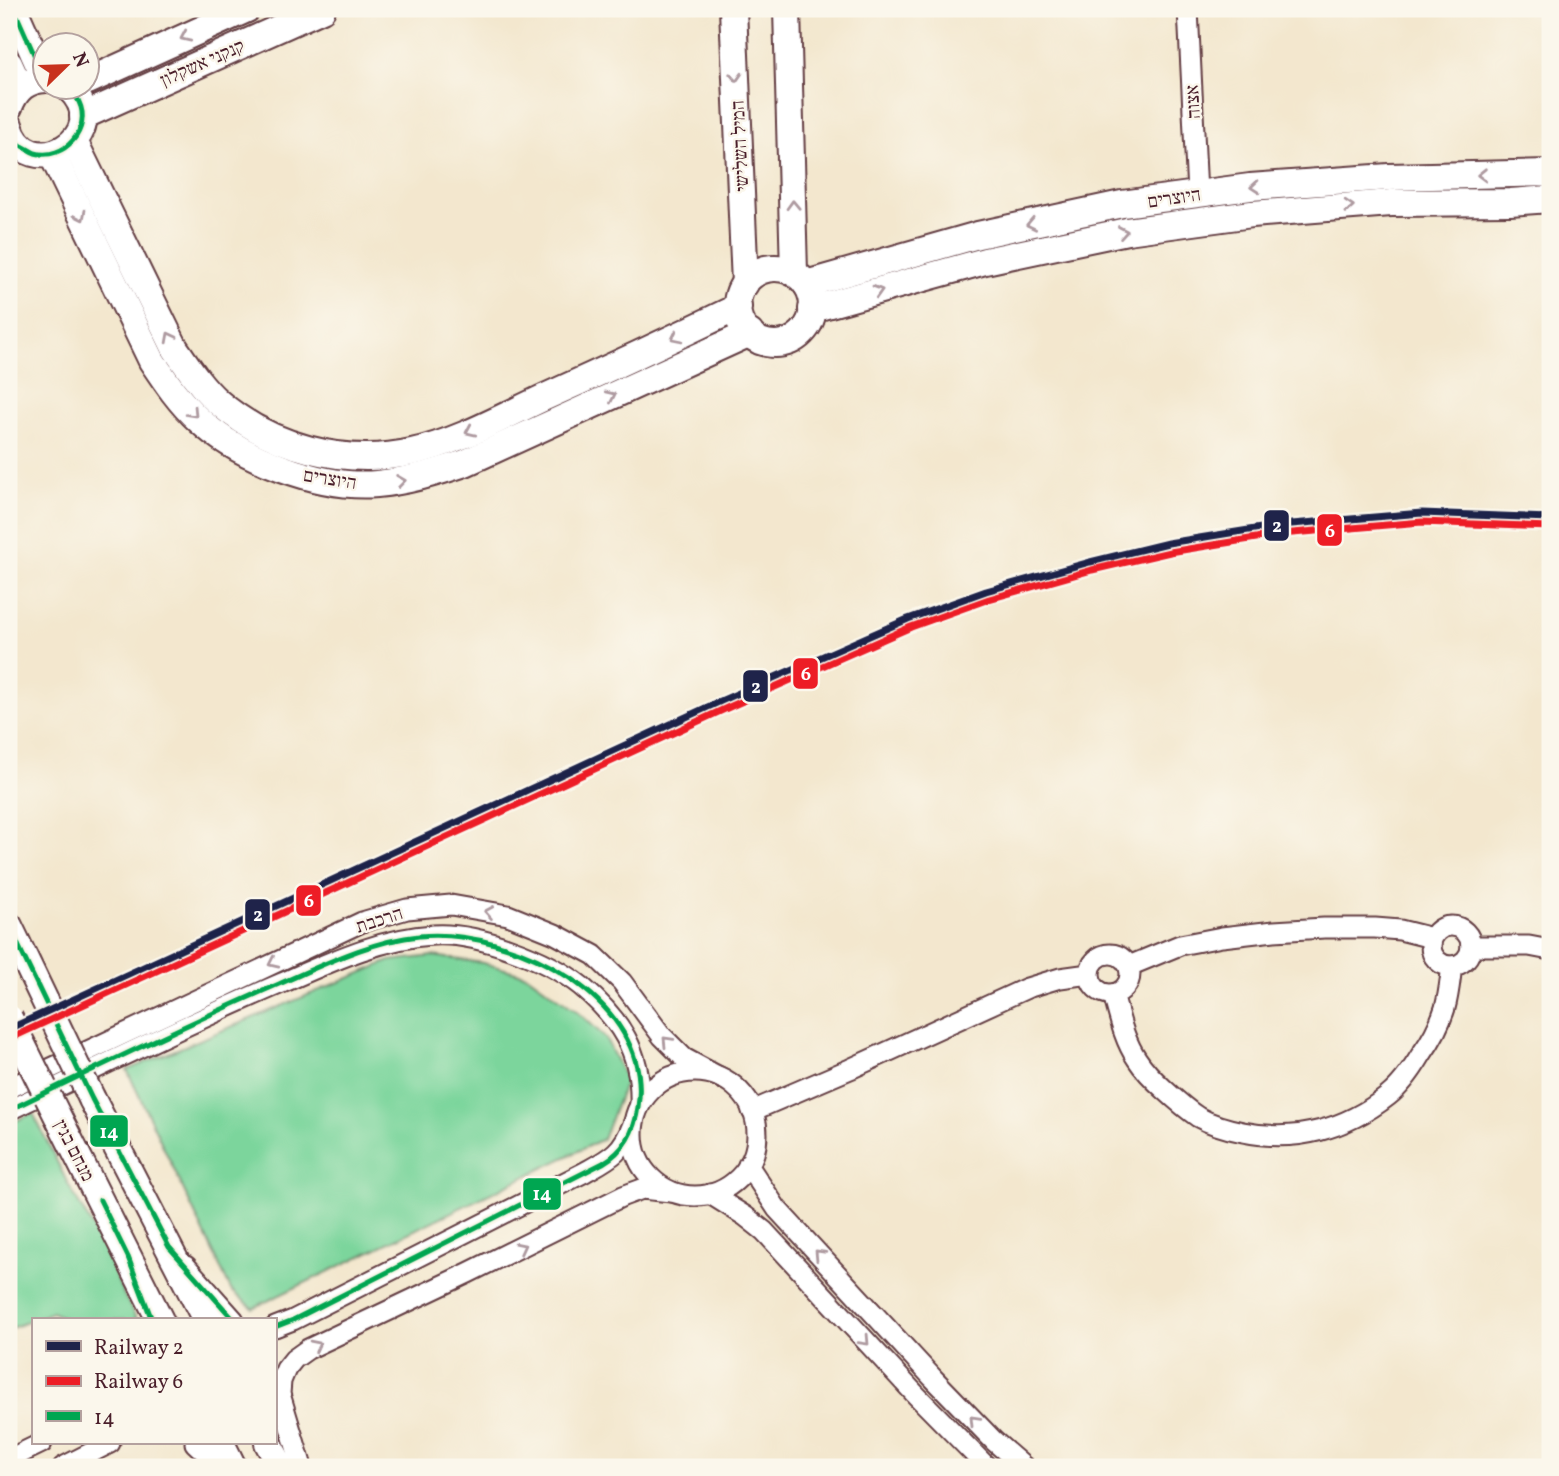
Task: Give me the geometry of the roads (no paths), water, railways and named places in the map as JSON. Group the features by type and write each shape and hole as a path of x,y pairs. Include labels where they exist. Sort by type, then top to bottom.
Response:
{"street":[{"path":"14,9 32,48"},
{"name":"קנקני אשקלון","path":"102,74 247,9"},
{"name":"קנקני אשקלון","path":"83,116 322,9"},
{"name":"המיל השלישי","path":"733,9 742,296"},
{"path":"788,9 800,278 813,300 812,317 806,329 793,339 781,343 769,343 756,338 745,329 739,317 742,296 752,275 764,269 782,268 800,278"},
{"name":"אצוה","path":"1188,9 1197,194"},
{"path":"9,64 15,97"},
{"path":"15,97 32,81"},
{"path":"12,140 32,152 63,148 82,125 80,102"},
{"name":"היוצרים","path":"63,148 192,374 217,401 249,425 286,442 331,455 373,458 413,452 456,438 643,353 742,296"},
{"name":"היוצרים","path":"63,148 152,361 172,390 200,421 236,447 276,467 327,481 374,485 419,478 465,463 750,333"},
{"name":"היוצרים","path":"800,278 978,235 1122,205 1197,194 1250,187 1389,177 1550,173"},
{"name":"היוצרים","path":"812,309 985,261 1127,231 1252,214 1391,203 1550,199"},
{"name":"הרכבת","path":"9,1088 362,922 407,909 451,905 508,915 555,934 594,955 622,982 662,1036 684,1058 723,1079"},
{"name":"מנחם בגין","path":"9,926 92,1099 205,1318"},
{"path":"1451,926 1465,931 1471,946 1465,960 1452,966 1437,960 1431,946 1436,932 1451,926"},
{"path":"1129,966 1180,945 1274,930 1375,928 1400,930 1433,938"},
{"name":"הרכבת","path":"9,1111 230,1005 320,967 387,942 434,935 472,939 517,951 566,975 597,1000 623,1031 633,1051 638,1069 640,1104"},
{"path":"1471,946 1529,946 1550,950"},
{"path":"1105,954 1117,955 1129,966 1129,982 1124,989 1113,994 1102,993 1095,989 1091,982 1090,967 1105,954"},
{"path":"1113,994 1124,1033 1137,1059 1178,1102 1200,1118 1227,1129 1282,1137 1341,1124 1389,1095 1409,1074 1429,1044 1445,1010 1452,966"},
{"path":"752,1111 1027,988 1059,978 1089,974"},
{"name":"מנחם בגין","path":"9,1018 159,1318"},
{"path":"276,1327 613,1156 627,1140 640,1104 651,1088 667,1078 686,1072 705,1072 737,1088 752,1111 757,1130 752,1158 739,1178 723,1189 710,1194 689,1196 642,1189 623,1196 308,1349 294,1359 286,1369 279,1394 302,1467"},
{"path":"633,1124 633,1145 640,1165 654,1181 671,1192"},
{"path":"748,1166 777,1209 933,1378 994,1441 1024,1467"},
{"path":"710,1194 764,1231 916,1395 987,1467"},
{"path":"169,1247 232,1318"},
{"path":"128,1256 151,1318"},
{"path":"9,1459 40,1444"},
{"path":"63,1467 108,1444"},
{"path":"196,1444 221,1467"},
{"path":"222,1444 233,1467"},
{"path":"269,1444 281,1467"}],"railway":[{"path":"299,894 506,811"},
{"path":"87,1006 272,907"}],"rail line":[{"name":"2","path":"9,1029 723,700 908,619 986,591 1168,543 1280,525 1422,513 1550,518"},
{"name":"6","path":"13,1037 727,708 911,627 989,599 1092,570 1170,552 1281,534 1422,522 1550,527"}]}
